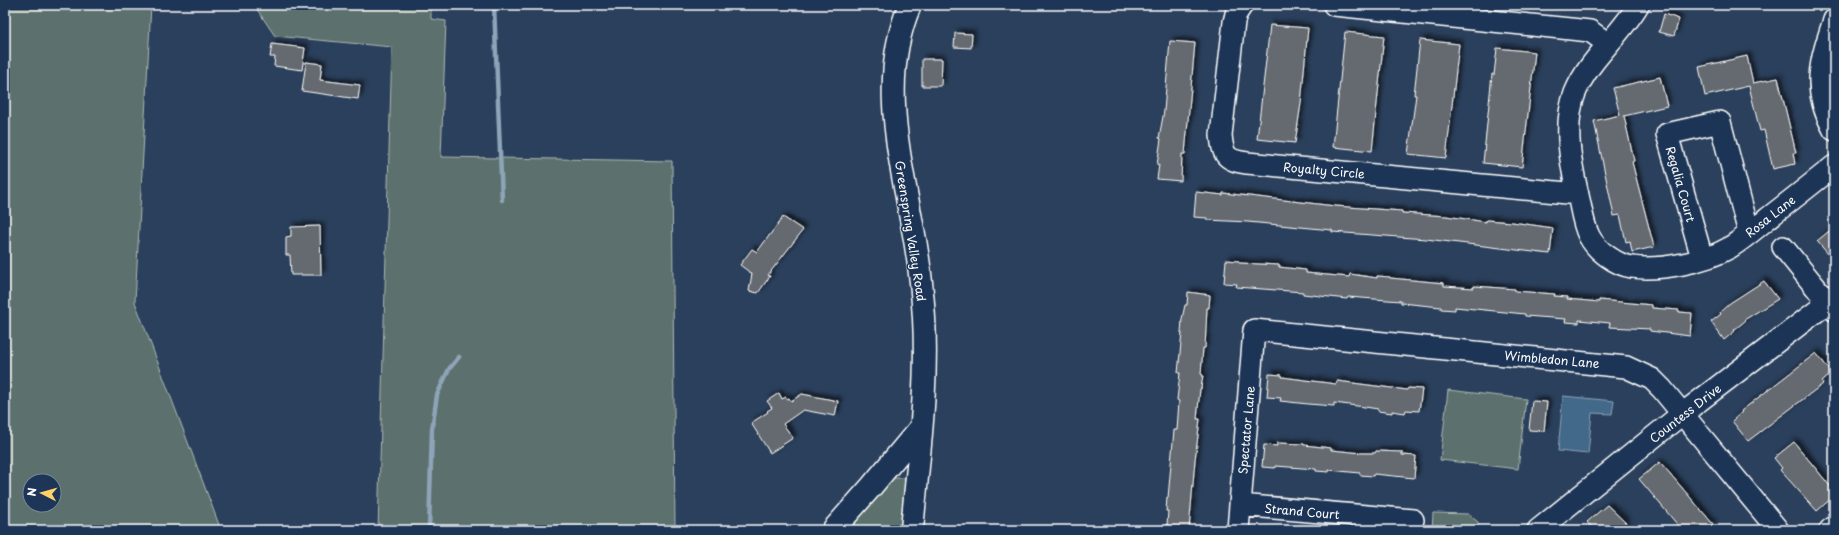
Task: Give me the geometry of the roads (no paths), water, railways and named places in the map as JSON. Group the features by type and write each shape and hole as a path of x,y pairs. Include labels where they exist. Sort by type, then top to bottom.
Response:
{"main road":[{"name":"Greenspring Valley Road","path":"910,5 904,17 897,45 894,67 894,114 900,163 912,220 923,298 925,349 921,427 912,530"},
{"path":"833,530 921,427"}],"street":[{"name":"Royalty Circle","path":"1242,5 1236,14 1234,22 1221,136 1222,150 1229,158 1247,163 1578,194"},
{"path":"1334,5 1590,31 1608,44"},
{"name":"Rosa Lane","path":"1638,5 1621,30 1608,44 1581,79 1570,110 1569,126 1571,148 1578,194 1589,237 1598,248 1619,262 1631,267 1666,267 1702,258 1728,248 1749,234 1834,166"},
{"path":"1834,23 1820,66 1819,83 1826,114 1834,130"},
{"name":"Regalia Court","path":"1702,258 1667,134 1720,122 1749,234"},
{"path":"1783,247 1832,304"},
{"name":"Countess Drive","path":"1541,529 1682,414 1832,304"},
{"name":"Wimbledon Lane","path":"1254,330 1626,367 1652,379 1662,389 1778,530"},
{"name":"Spectator Lane","path":"1238,530 1254,330"},
{"name":"Strand Court","path":"1240,505 1413,520"},
{"path":"1830,530 1834,527"}],"water":[{"path":"1563,396 1614,401 1612,414 1592,413 1588,454 1558,451"}],"waterway":[{"path":"494,5 502,200"},
{"path":"429,530 432,429 437,395 449,369 459,357"}]}
